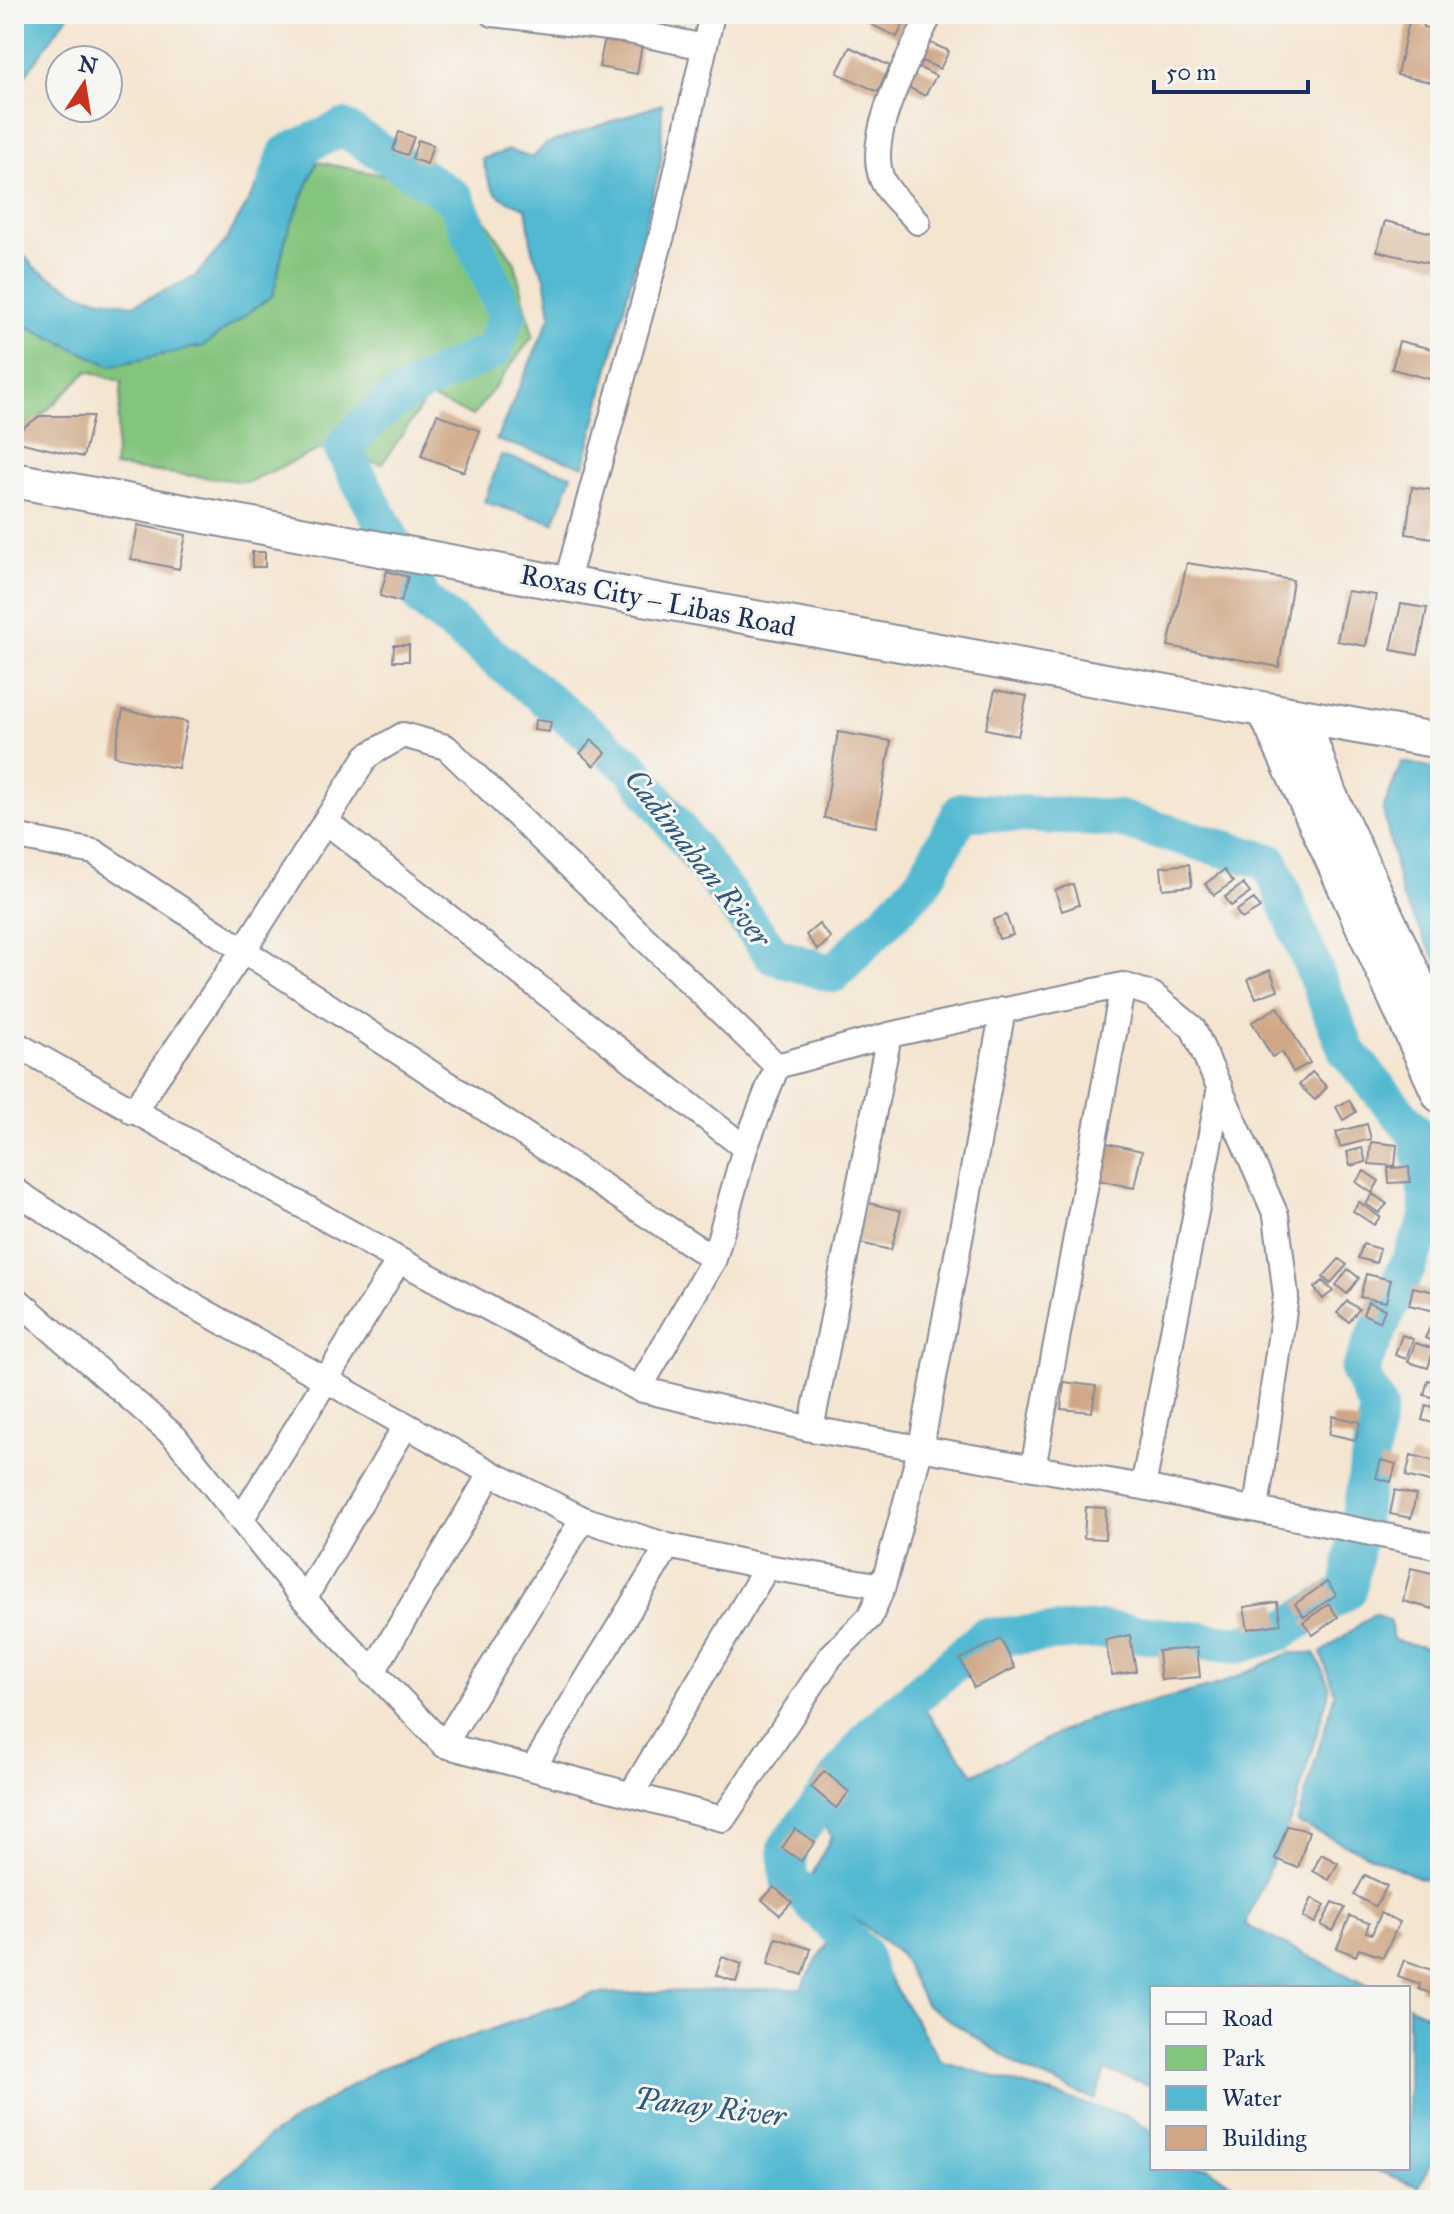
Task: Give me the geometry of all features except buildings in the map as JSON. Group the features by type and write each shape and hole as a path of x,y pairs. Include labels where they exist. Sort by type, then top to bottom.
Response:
{"main road":[{"name":"Roxas City – Libas Road","path":"14,480 566,584 1440,741"},
{"path":"1265,711 1440,1095"},
{"path":"1302,718 1329,794 1440,1032"}],"street":[{"path":"493,14 625,22 704,47"},
{"path":"566,584 664,228 712,14"},
{"path":"918,222 883,181 877,156 890,101 930,14"},
{"path":"133,1112 245,948 367,756 403,735 446,747 777,1066"},
{"path":"325,821 745,1148"},
{"path":"14,836 94,852 245,948 714,1259"},
{"path":"777,1066 889,1035 1123,985 1153,995 1193,1028 1276,1215 1286,1296 1256,1509"},
{"path":"1033,1468 1123,985"},
{"path":"14,1297 175,1437 304,1599 444,1745 723,1819 831,1656 870,1617 883,1586 921,1447 1003,1010"},
{"path":"811,1429 889,1035"},
{"path":"14,1043 399,1260 639,1389 811,1429 1143,1487 1440,1547"},
{"path":"639,1389 714,1259 745,1148 777,1066"},
{"path":"1143,1487 1220,1087"},
{"path":"14,1190 168,1291 491,1473 583,1519 668,1546 767,1567 883,1586"},
{"path":"242,1518 399,1260"},
{"path":"304,1599 406,1425"},
{"path":"372,1673 491,1473"},
{"path":"444,1745 583,1519"},
{"path":"533,1768 668,1546"},
{"path":"632,1793 767,1567"}],"green space":[{"path":"317,162 467,192 515,263 533,336 473,416 428,397 382,464 321,449 248,482 114,467 122,382 88,371 14,442 14,320 111,366 273,295 286,236"}],"water":[{"path":"14,14 69,14 48,44 44,44 44,49 14,91"},
{"path":"662,104 661,162 584,466 496,440 551,315 545,277 533,254 526,208 495,192 482,159 509,150 532,158 546,144"},
{"path":"292,136 317,162 286,236 273,295 203,346 111,366 14,320 14,244 36,269 83,295 133,305 195,277 225,242 262,177"},
{"path":"501,455 572,475 554,523 484,502"},
{"path":"1402,762 1440,769 1440,967 1402,897 1383,809"},
{"path":"1374,1614 1390,1621 1393,1640 1440,1651 1440,1882 1420,1878 1297,1823 1335,1693 1321,1653"},
{"path":"1289,1653 1315,1653 1329,1686 1328,1695 1294,1811 1245,1925 1369,1986 1150,1986 1150,2085 1105,2070 1095,2100 1029,2072 925,2004 900,1954 808,1883 831,1837 821,1814 823,1800 831,1784 857,1750 913,1694 974,1774 1088,1719 1220,1684"},
{"name":"Panay River","path":"863,1937 941,2061 1130,2117 1150,2130 1150,2170 1211,2170 1256,2200 201,2200 269,2136 378,2069 592,1994 801,1988 830,1938"},
{"path":"1410,2006 1440,2021 1440,2145 1419,2187 1376,2170 1410,2170"}],"waterway":[{"name":"Cadimahan River","path":"276,184 287,153 343,128 455,198 507,316 493,351 430,379 392,402 358,431 343,449 424,601 632,768 774,956 833,974 922,884 962,811 1119,819 1270,862 1347,1051 1418,1136 1430,1217 1359,1372 1378,1408 1348,1590 1281,1632 1238,1645 1102,1630 984,1637 872,1734 787,1847 789,1880 861,1952 870,1982"}]}
